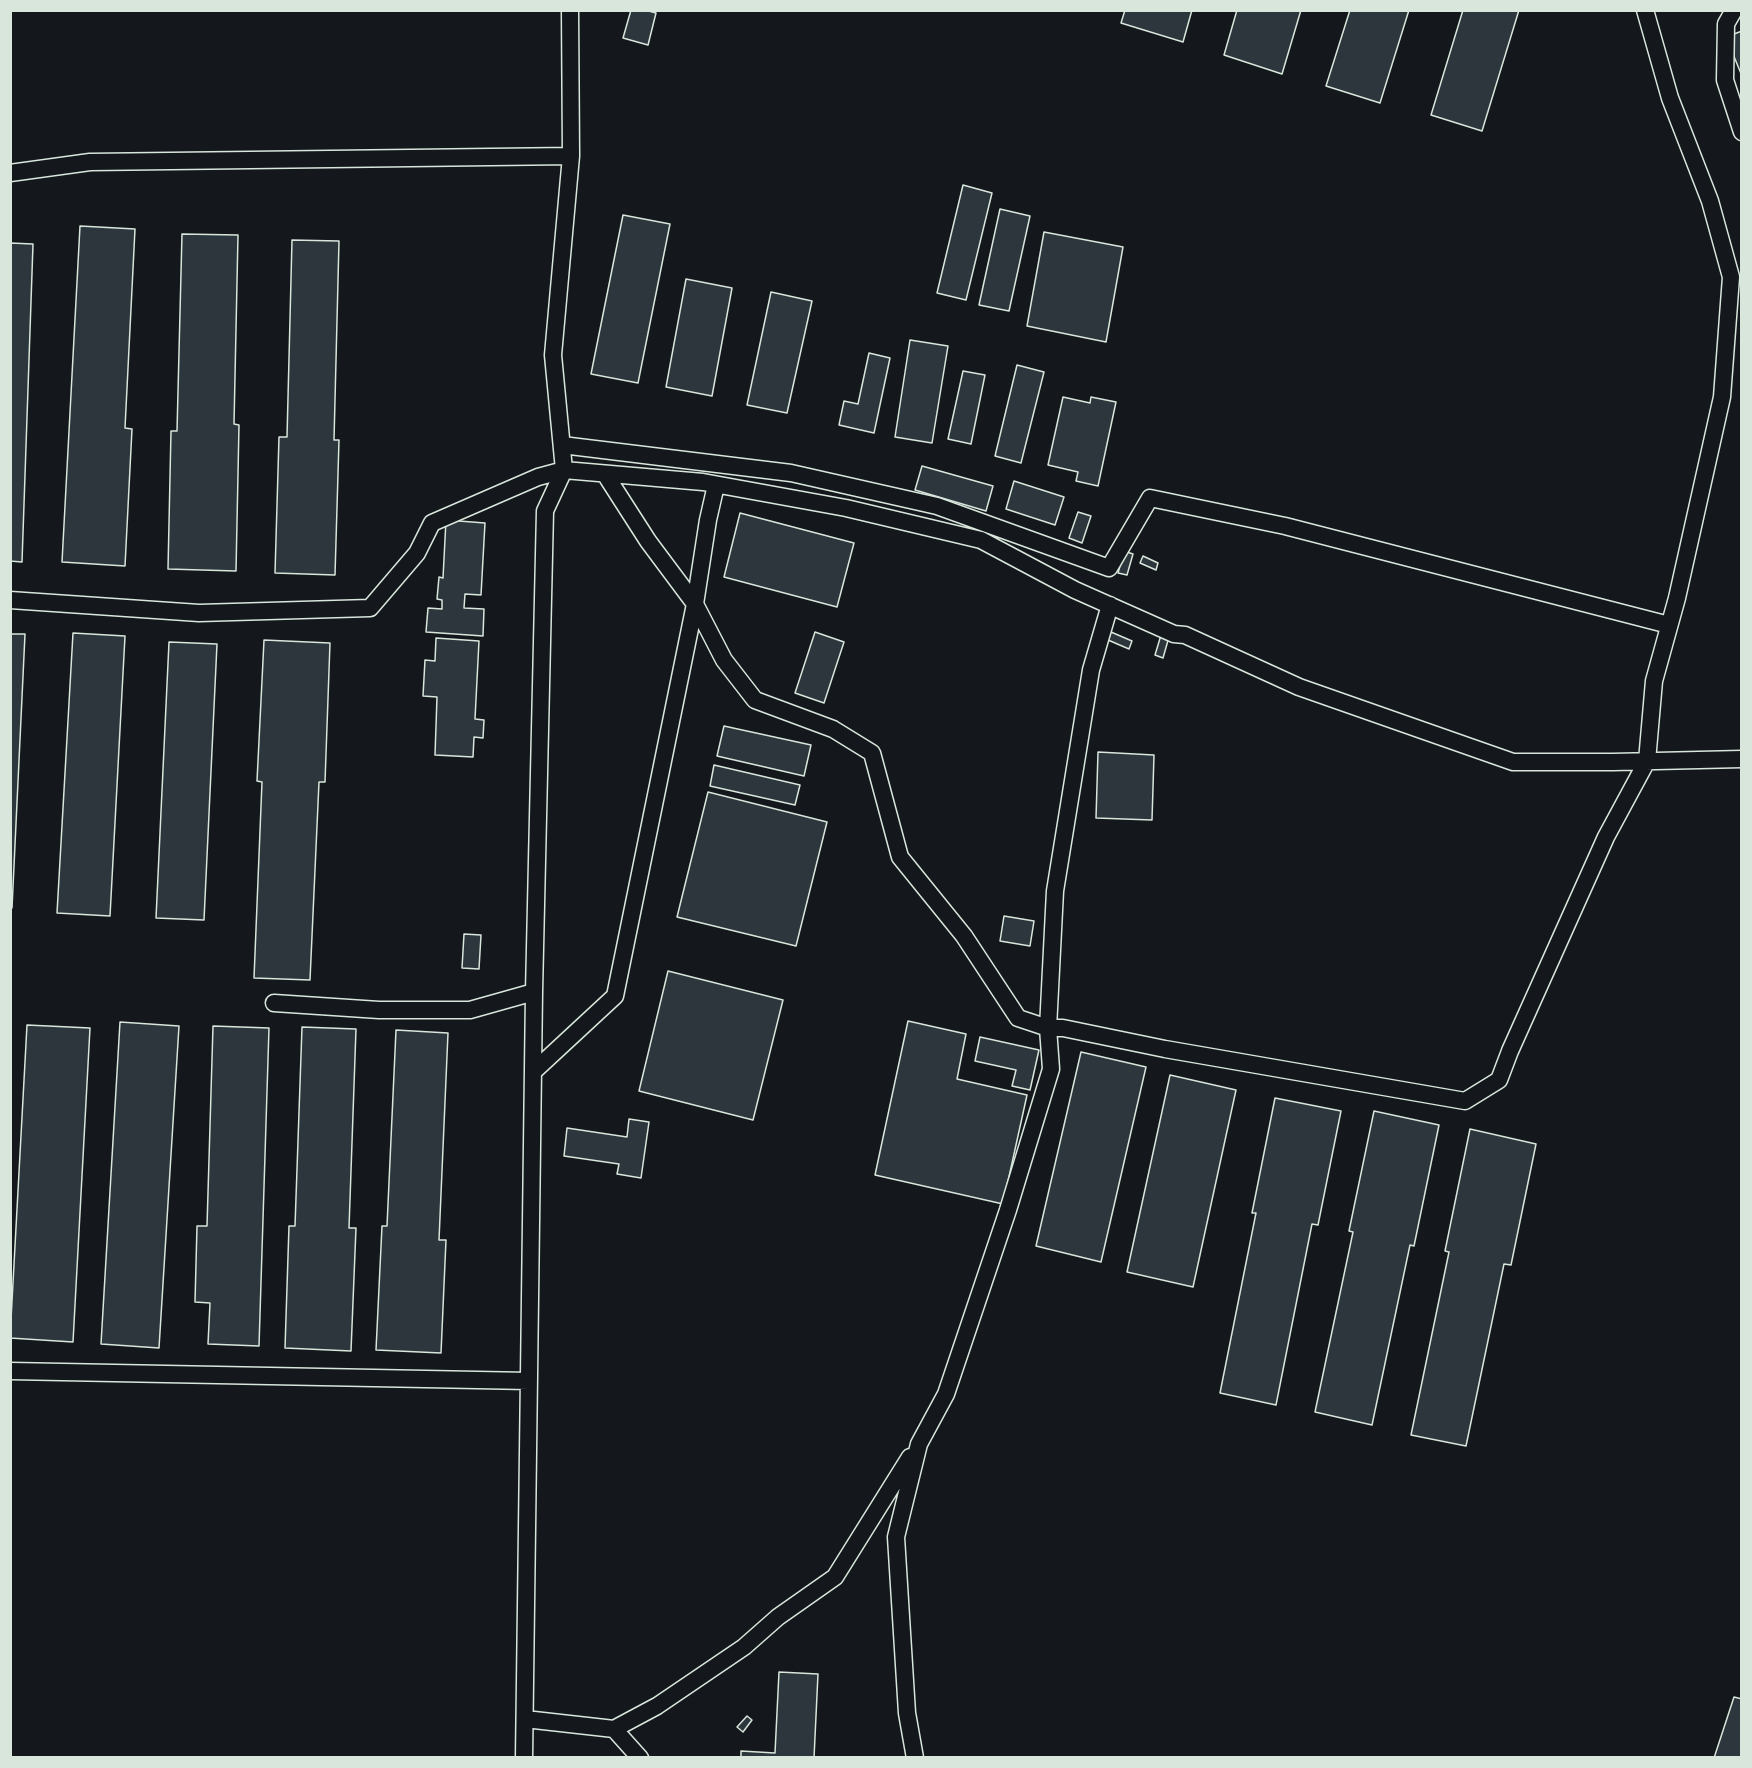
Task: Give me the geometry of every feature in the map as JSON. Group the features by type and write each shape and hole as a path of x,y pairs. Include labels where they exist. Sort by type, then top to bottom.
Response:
{"street":[{"path":"524,1758 534,992 545,511 564,470 553,355 571,156 570,10"},
{"path":"605,474 648,541 695,604 724,660 755,700 833,729 872,753 900,857 964,936 1018,1018 1048,1028 1063,1028 1177,1051 1465,1101 1499,1080 1606,837 1647,761 1654,681 1670,626 1722,397 1731,277 1710,201 1670,98 1645,10"},
{"path":"1734,10 1726,24 1725,80 1742,132"},
{"path":"10,173 90,162 571,156"},
{"path":"562,445 790,473 937,506 1109,568 1150,498 1285,526 1670,626"},
{"path":"10,600 199,613 370,608 417,553 432,523 538,477 564,470 716,485 846,508 981,540 1075,590 1174,634 1185,635 1299,687 1513,762 1742,759"},
{"path":"533,1072 615,996 695,604 716,485"},
{"path":"525,1719 614,1729 657,1707 744,1647 778,1617 835,1577 919,1444 946,1394 1008,1210 1051,1069 1048,1028 1055,891 1091,669 1110,605"},
{"path":"274,1003 379,1010 470,1010 534,992"},
{"path":"10,1371 529,1381"},
{"path":"915,1758 907,1713 896,1537 919,1444"},
{"path":"614,1729 640,1758"}],"building":[{"path":"631,10 656,13 648,45 623,38"},
{"path":"1125,10 1192,10 1183,42 1121,23"},
{"path":"1237,10 1301,10 1282,74 1224,55"},
{"path":"1350,10 1409,10 1380,103 1326,86"},
{"path":"1463,10 1519,10 1482,131 1431,115"},
{"path":"1742,31 1742,76 1726,37"},
{"path":"963,185 992,193 966,300 937,293"},
{"path":"1000,209 1030,216 1009,311 979,305"},
{"path":"623,215 670,224 638,383 591,374"},
{"path":"80,226 135,229 125,428 132,429 125,566 62,562"},
{"path":"1044,232 1123,247 1106,342 1027,326"},
{"path":"182,234 238,235 234,424 239,425 236,571 168,569 171,431 177,431"},
{"path":"292,240 339,241 334,440 339,440 335,575 275,573 279,437 287,437"},
{"path":"10,243 33,244 22,562 10,561"},
{"path":"686,279 732,288 712,396 666,387"},
{"path":"771,292 812,301 787,413 747,405"},
{"path":"910,340 948,346 932,443 895,437"},
{"path":"869,353 890,358 874,433 839,425 844,401 858,404"},
{"path":"1017,365 1044,372 1021,463 995,456"},
{"path":"963,371 985,375 971,444 948,439"},
{"path":"1063,397 1090,403 1091,397 1116,402 1098,486 1076,481 1078,472 1048,465"},
{"path":"922,466 993,486 986,511 915,490"},
{"path":"1014,481 1064,497 1055,525 1006,509"},
{"path":"1078,512 1091,516 1082,543 1069,538"},
{"path":"740,513 854,543 837,607 724,577"},
{"path":"446,520 485,523 481,595 465,594 464,608 484,609 483,636 426,632 428,608 442,609 442,600 437,599 439,577 443,578"},
{"path":"1124,551 1133,554 1127,575 1118,573"},
{"path":"1143,556 1158,563 1156,570 1140,563"},
{"path":"815,632 844,642 824,703 795,693"},
{"path":"1111,632 1132,641 1129,649 1108,640"},
{"path":"73,633 125,636 110,916 57,913"},
{"path":"10,634 25,634 12,908 10,908"},
{"path":"1161,635 1169,637 1163,658 1155,655"},
{"path":"436,638 479,641 475,719 484,720 483,738 474,737 473,757 435,755 437,697 423,696 425,660 435,661"},
{"path":"264,640 330,643 325,782 319,782 310,980 254,978 262,782 257,781"},
{"path":"169,642 217,644 204,920 156,918"},
{"path":"724,726 811,745 804,776 717,756"},
{"path":"1098,752 1154,755 1152,820 1096,818"},
{"path":"714,765 800,785 795,805 710,786"},
{"path":"708,792 827,822 796,946 677,917"},
{"path":"1004,916 1034,921 1030,946 1000,941"},
{"path":"464,934 481,935 479,969 462,968"},
{"path":"668,971 783,1000 753,1120 639,1091"},
{"path":"908,1021 966,1034 957,1079 1027,1095 1003,1204 875,1175"},
{"path":"120,1022 179,1026 159,1348 101,1344"},
{"path":"27,1025 90,1028 73,1342 10,1338"},
{"path":"213,1026 269,1028 259,1346 208,1344 210,1303 195,1302 197,1226 207,1226"},
{"path":"302,1027 356,1029 349,1228 356,1228 351,1351 285,1348 289,1226 295,1226"},
{"path":"396,1030 448,1033 439,1240 446,1240 441,1353 376,1350 382,1226 387,1226"},
{"path":"980,1037 1039,1050 1030,1090 1012,1086 1016,1070 975,1061"},
{"path":"1081,1052 1146,1067 1101,1262 1036,1246"},
{"path":"1170,1075 1236,1090 1193,1287 1127,1272"},
{"path":"1275,1098 1341,1111 1318,1225 1312,1224 1276,1405 1220,1393 1256,1213 1252,1213"},
{"path":"1374,1111 1439,1125 1414,1246 1410,1245 1372,1425 1315,1412 1353,1232 1349,1231"},
{"path":"629,1119 649,1122 641,1178 617,1174 619,1164 564,1156 567,1128 627,1137"},
{"path":"1470,1129 1536,1144 1511,1265 1504,1264 1466,1446 1411,1435 1449,1252 1445,1251"},
{"path":"779,1672 818,1674 814,1758 741,1758 741,1751 775,1753"},
{"path":"1734,1697 1742,1699 1742,1758 1714,1758"},
{"path":"747,1716 752,1720 743,1732 737,1727"}]}
